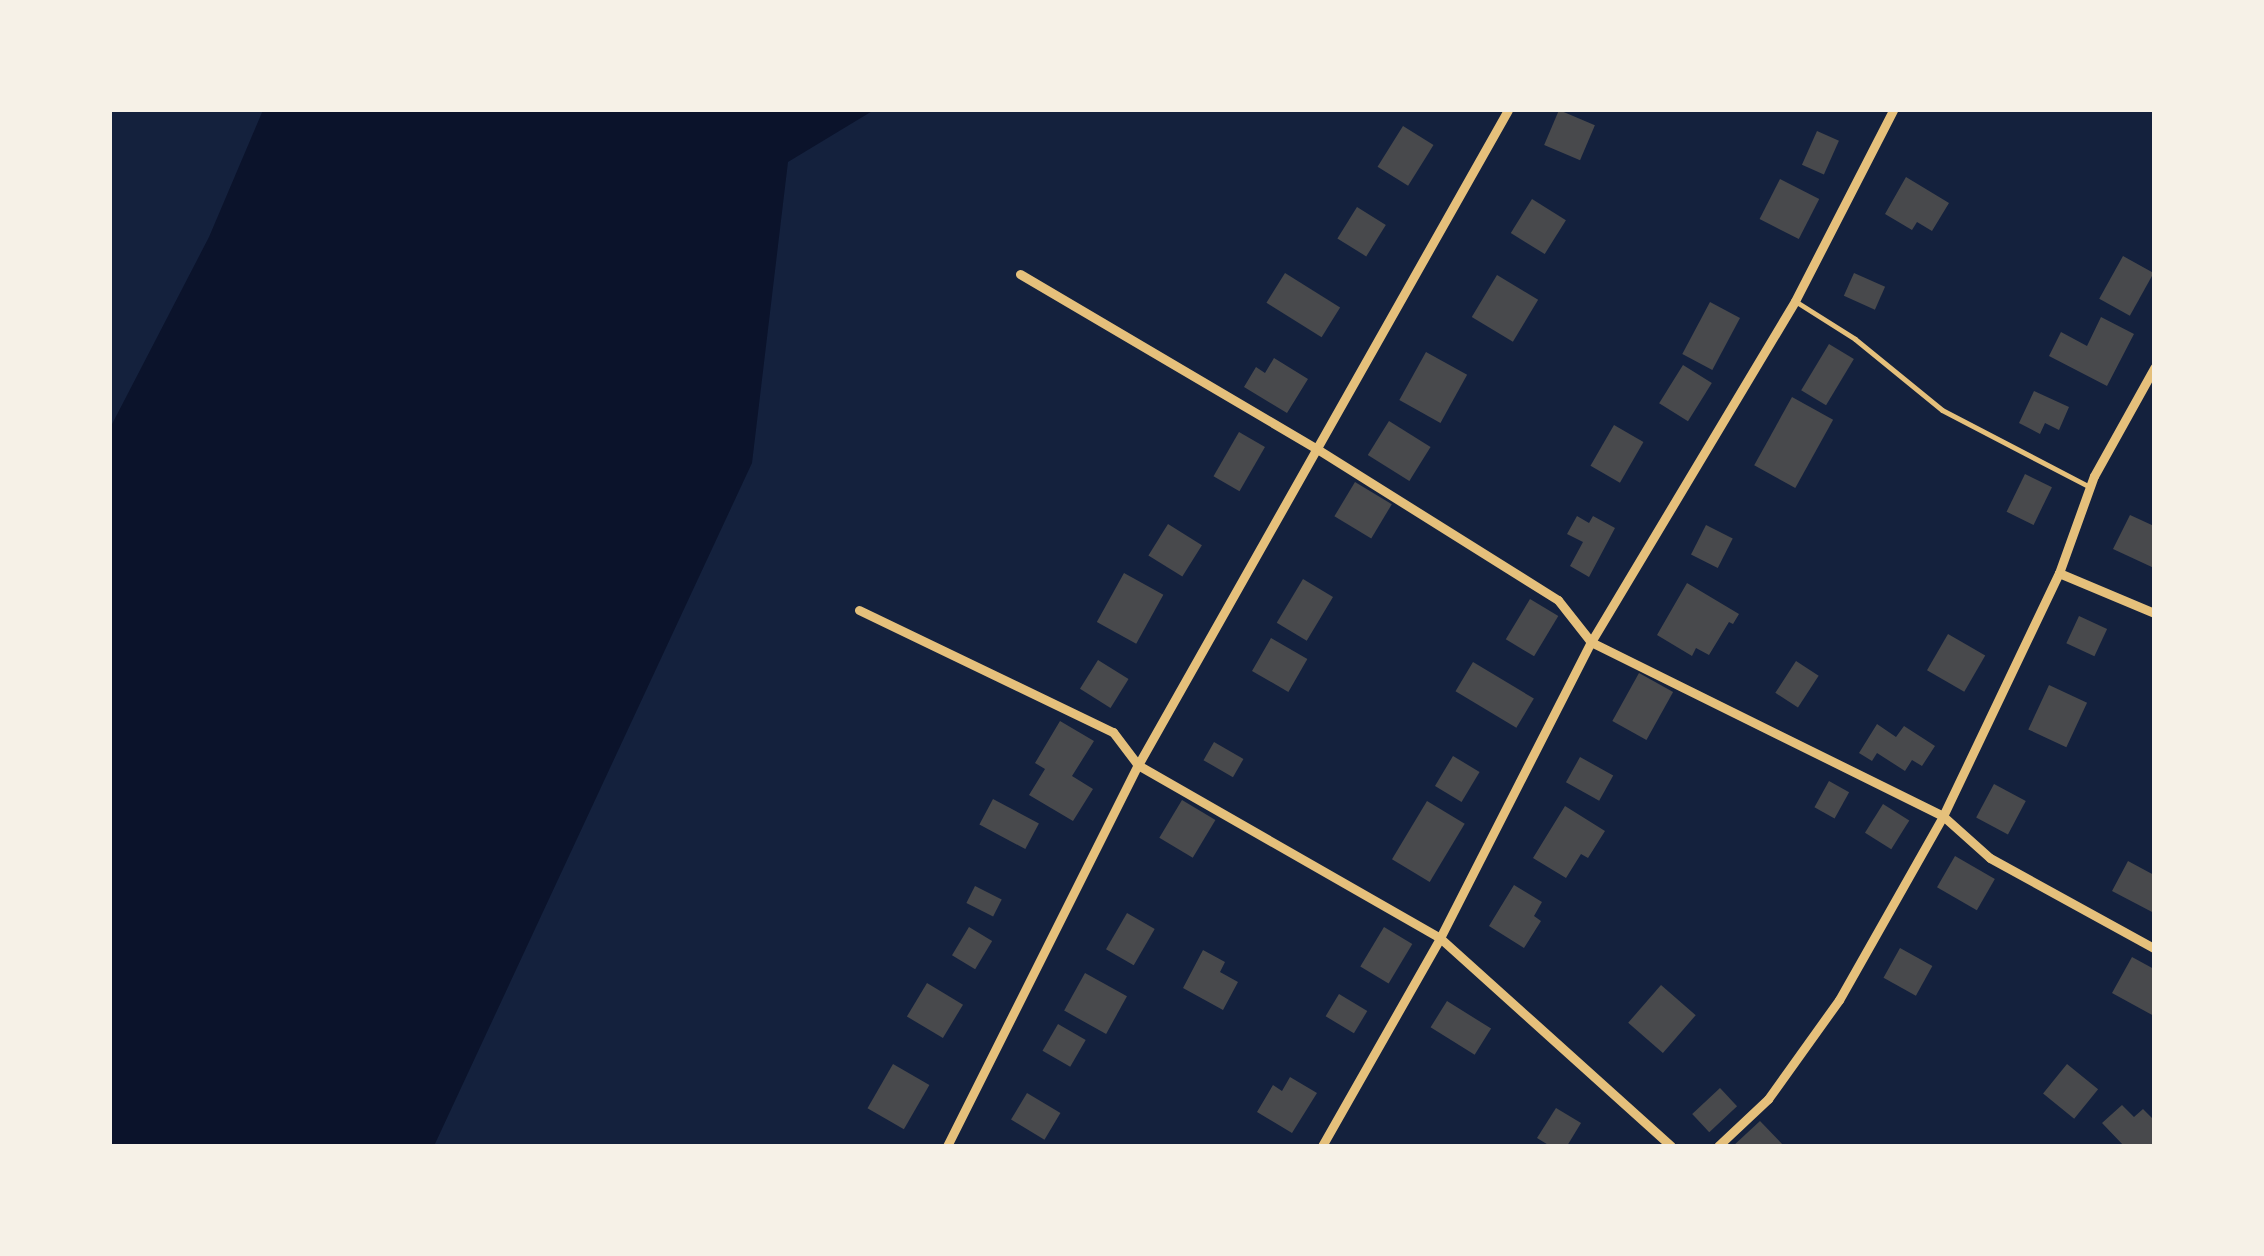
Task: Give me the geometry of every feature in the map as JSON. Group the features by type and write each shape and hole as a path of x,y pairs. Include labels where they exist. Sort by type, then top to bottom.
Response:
{"street":[{"path":"947,1146 1138,765 1314,447 1508,110"},
{"path":"1322,1146 1440,938 1592,642 1795,302 1893,110"},
{"path":"1020,274 1314,447 1558,600 1592,642 1943,816 1990,858 2154,948"},
{"path":"1718,1146 1768,1098 1839,1000 1943,816 2059,573 2090,487 2154,368"},
{"path":"2059,573 2154,614"},
{"path":"859,610 1112,732 1138,765 1440,938 1671,1146"}],"lane":[{"path":"1795,302 1856,338 1942,410 2090,487"}],"water":[{"path":"263,110 874,110 788,162 752,463 434,1146 110,1146 110,428 209,237"}],"building":[{"path":"1559,110 1595,125 1580,160 1544,145"},
{"path":"1403,126 1434,145 1408,186 1378,167"},
{"path":"1817,131 1839,141 1824,175 1802,165"},
{"path":"1906,177 1949,203 1932,231 1917,222 1912,230 1885,214"},
{"path":"1780,179 1819,199 1799,239 1760,219"},
{"path":"1532,199 1566,220 1545,254 1511,233"},
{"path":"1357,207 1386,225 1366,256 1337,238"},
{"path":"2123,256 2154,273 2130,316 2099,299"},
{"path":"1285,273 1340,307 1322,337 1266,303"},
{"path":"1854,273 1885,287 1875,310 1844,296"},
{"path":"1497,275 1538,300 1513,342 1472,317"},
{"path":"1710,302 1740,318 1712,370 1682,354"},
{"path":"2101,317 2134,334 2107,386 2049,356 2061,332 2087,346"},
{"path":"1829,344 1854,359 1826,405 1801,390"},
{"path":"1426,352 1467,375 1440,423 1399,400"},
{"path":"1274,358 1308,379 1287,413 1244,387 1256,367 1265,373"},
{"path":"1683,365 1712,383 1688,421 1659,403"},
{"path":"2034,391 2069,407 2059,430 2045,423 2040,434 2019,423"},
{"path":"1792,397 1833,420 1795,488 1754,465"},
{"path":"1389,421 1431,447 1409,481 1368,455"},
{"path":"1614,425 1643,442 1620,483 1590,466"},
{"path":"1239,432 1265,447 1239,491 1214,476"},
{"path":"2025,474 2052,487 2034,525 2007,512"},
{"path":"1355,482 1392,504 1371,538 1334,516"},
{"path":"2130,515 2154,526 2154,568 2113,549"},
{"path":"1577,516 1589,523 1593,516 1615,528 1589,577 1570,566 1583,542 1567,534"},
{"path":"1168,524 1202,545 1182,577 1148,555"},
{"path":"1706,525 1733,539 1718,568 1691,554"},
{"path":"1124,573 1163,595 1136,644 1097,622"},
{"path":"1303,579 1333,597 1307,641 1277,623"},
{"path":"1687,583 1739,614 1733,624 1729,622 1709,655 1696,648 1692,656 1657,635"},
{"path":"1530,599 1558,616 1534,656 1506,639"},
{"path":"2079,616 2107,629 2094,656 2066,643"},
{"path":"1948,634 1985,656 1964,692 1927,670"},
{"path":"1271,638 1307,659 1288,692 1252,671"},
{"path":"1098,660 1129,679 1111,708 1080,689"},
{"path":"1796,661 1819,676 1798,708 1775,693"},
{"path":"1473,662 1534,699 1516,728 1455,691"},
{"path":"1639,673 1673,692 1646,740 1612,721"},
{"path":"2049,685 2087,703 2066,747 2028,729"},
{"path":"1060,721 1094,741 1072,776 1093,789 1073,821 1029,795 1045,769 1035,763"},
{"path":"1877,724 1896,737 1904,726 1935,746 1922,766 1912,760 1905,771 1877,753 1872,761 1859,753"},
{"path":"1214,742 1243,759 1233,777 1204,760"},
{"path":"1453,756 1480,772 1462,802 1435,786"},
{"path":"1580,757 1613,775 1599,801 1566,782"},
{"path":"1829,781 1849,792 1835,818 1814,807"},
{"path":"1994,784 2026,801 2008,834 1976,818"},
{"path":"993,799 1039,823 1025,849 979,825"},
{"path":"1182,800 1215,820 1193,858 1159,838"},
{"path":"1427,801 1465,824 1430,882 1392,859"},
{"path":"1883,804 1909,820 1891,849 1865,833"},
{"path":"1565,806 1605,831 1588,858 1581,854 1566,878 1533,858"},
{"path":"1955,856 1995,879 1977,910 1937,887"},
{"path":"2128,861 2154,875 2154,913 2112,891"},
{"path":"1514,885 1542,902 1534,916 1541,921 1524,948 1489,926"},
{"path":"975,886 1002,900 993,917 966,903"},
{"path":"1127,913 1155,929 1134,965 1106,949"},
{"path":"969,927 992,941 975,969 952,955"},
{"path":"1384,927 1412,944 1389,983 1360,966"},
{"path":"1900,948 1932,966 1916,996 1884,978"},
{"path":"1203,950 1225,962 1220,972 1238,982 1223,1010 1183,988"},
{"path":"2132,957 2154,969 2154,1016 2112,993"},
{"path":"1085,973 1127,996 1106,1034 1064,1011"},
{"path":"927,983 963,1005 943,1038 907,1016"},
{"path":"1661,985 1696,1015 1663,1053 1628,1023"},
{"path":"1339,994 1367,1011 1354,1033 1326,1016"},
{"path":"1447,1001 1491,1029 1475,1055 1431,1027"},
{"path":"1058,1024 1086,1040 1070,1067 1042,1051"},
{"path":"893,1064 929,1085 904,1129 868,1108"},
{"path":"2067,1064 2098,1089 2074,1119 2043,1094"},
{"path":"1290,1077 1317,1093 1292,1133 1257,1112 1273,1085 1282,1091"},
{"path":"1720,1088 1737,1106 1709,1132 1692,1114"},
{"path":"1027,1093 1060,1113 1044,1140 1011,1120"},
{"path":"2122,1105 2134,1117 2143,1109 2154,1120 2154,1146 2124,1146 2102,1123"},
{"path":"1556,1108 1581,1123 1567,1146 1550,1146 1537,1138"},
{"path":"1760,1121 1784,1146 1733,1146"}]}
